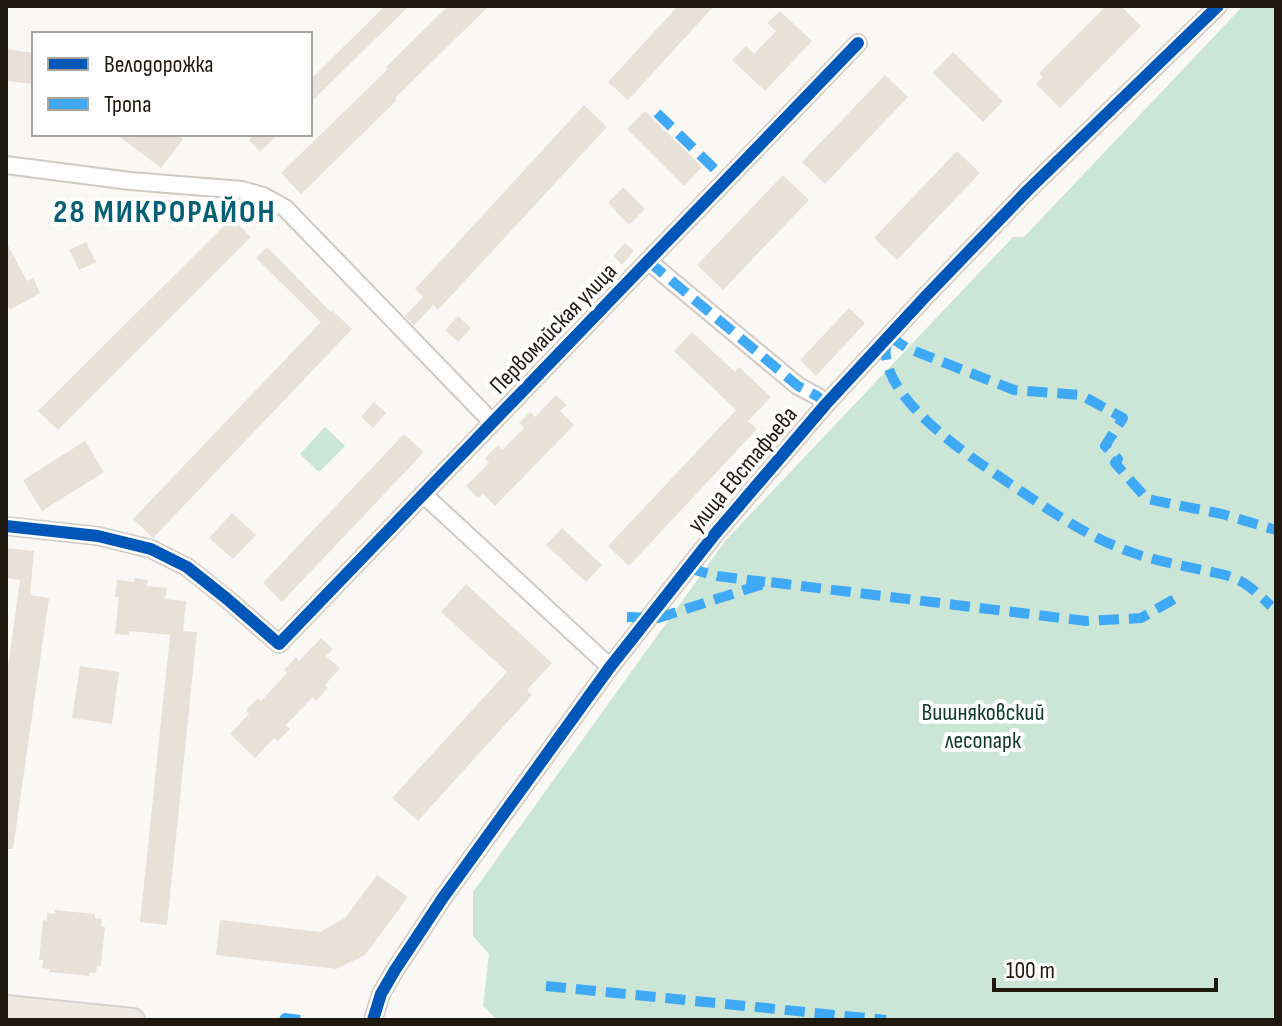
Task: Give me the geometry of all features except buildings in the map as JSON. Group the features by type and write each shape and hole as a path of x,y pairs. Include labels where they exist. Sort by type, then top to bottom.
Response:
{"main road":[{"path":"6,1007 133,1020"}],"street":[{"name":"улица Евстафьева","path":"373,1020 381,994 442,899 610,667 715,534 826,404 1028,190 1218,6"},
{"name":"Первомайская улица","path":"6,526 98,536 151,549 187,567 279,644 858,43"},
{"path":"6,165 130,181 242,190 263,196 285,208 492,422"},
{"path":"648,261 798,386 826,404"},
{"path":"423,494 610,667"}],"green space":[{"name":"Вишняковский лесопарк","path":"1243,6 1276,6 1276,1020 497,1020 483,1006 489,954 473,936 473,892 726,540 1013,237 1024,237"},
{"path":"325,427 345,446 319,472 300,454"}],"marked path":[{"path":"657,113 726,180"},
{"path":"648,261 798,386 826,404"},
{"path":"889,336 907,348 1014,390 1081,395 1123,418 1105,446 1118,459 1115,463 1147,499 1222,514 1276,530"},
{"path":"887,340 887,361 895,383 911,404 954,444 999,476 1102,540 1147,557 1234,578 1271,606"},
{"path":"688,568 717,576 765,582"},
{"path":"627,617 658,618 769,582 1086,621 1141,618 1176,598"},
{"path":"546,986 886,1020"},
{"path":"284,1020 300,1020"}],"cycle path":[{"path":"373,1020 381,994 442,899 610,667 715,534 826,404 925,297 1028,190 1218,6"},
{"path":"6,526 98,536 151,549 187,567 279,644 858,43"}],"district":[{"name":"28 МИКРОРАЙОН","path":"165,211"}]}
